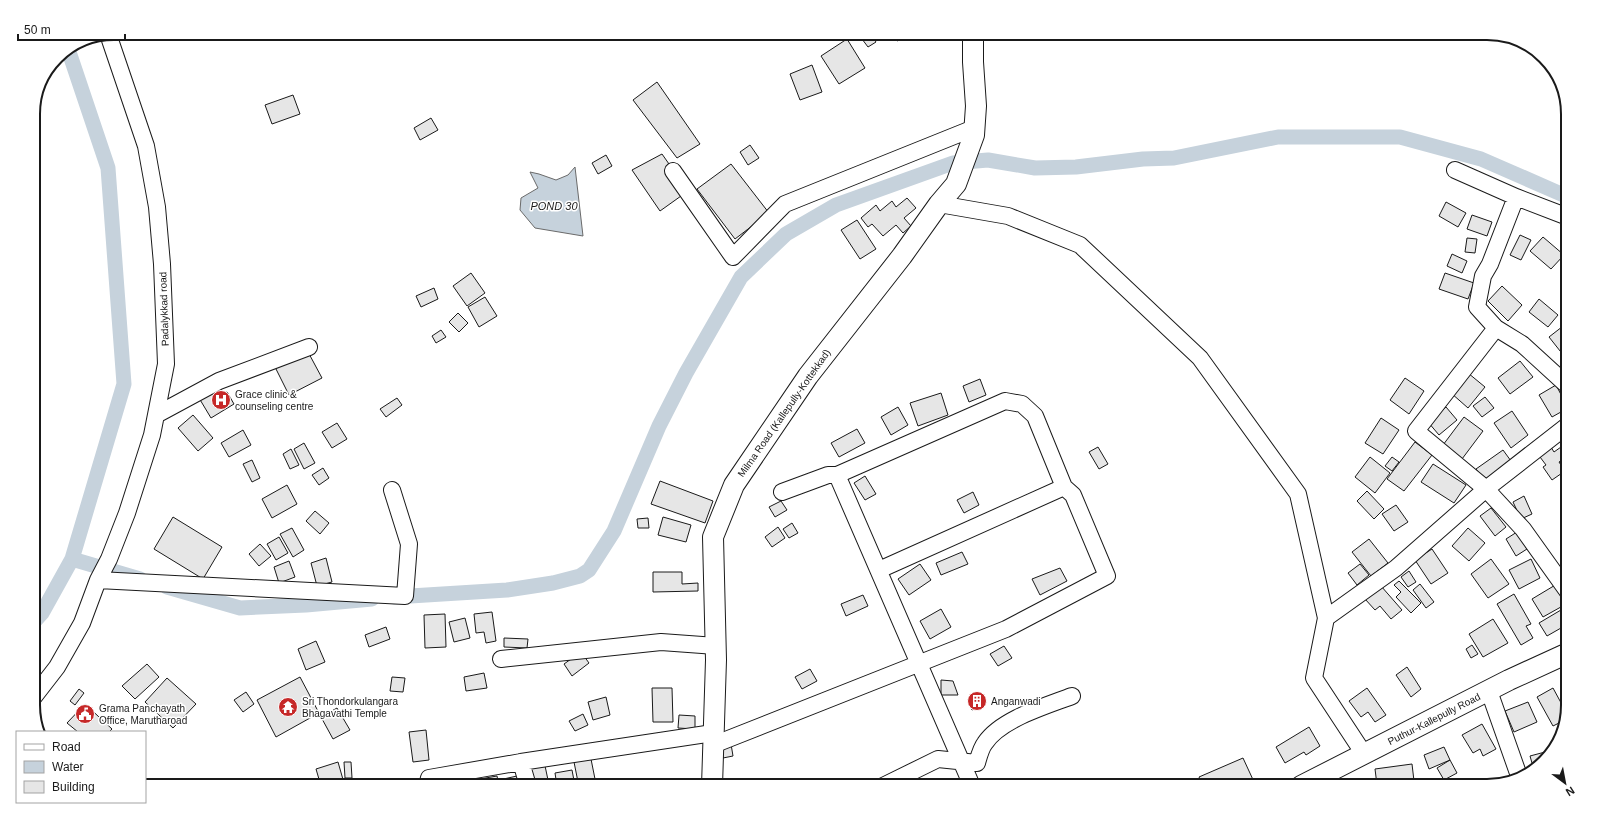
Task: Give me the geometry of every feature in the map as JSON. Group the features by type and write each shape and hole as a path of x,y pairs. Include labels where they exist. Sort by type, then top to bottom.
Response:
{"main road":[{"name":"Milma Road (Kallepully-Kottekkad)","path":"712,779 716,646 713,537 734,485 808,376 902,256 939,204 956,184 974,132 976,106 972,40"},
{"name":"Puthur-Kallepully Road","path":"1316,779 1489,691 1561,656"}],"street":[{"name":"Padalykkad road","path":"40,689 57,667 82,623 98,580 109,559 127,512 152,434 166,364 162,264 157,207 146,146 110,40"},
{"path":"673,171 733,257 785,204 974,132"},
{"path":"1455,170 1516,197 1561,214"},
{"path":"1516,197 1490,264 1483,276 1477,307 1496,328 1522,344 1561,380"},
{"path":"939,204 1008,216 1080,245 1200,358 1298,494 1326,618 1314,678 1364,754"},
{"path":"1496,328 1416,431 1486,488 1523,529 1561,582"},
{"path":"156,415 219,381 308,347"},
{"path":"429,779 521,762 713,739 1006,629 1107,576 1073,495 1064,487 1035,416 1022,404 1005,400 837,475 828,475 782,492"},
{"path":"1326,618 1396,568 1486,488 1561,430"},
{"path":"837,475 969,779"},
{"path":"879,570 1064,487"},
{"path":"98,580 405,596 409,544 392,490"},
{"path":"501,659 661,642 716,646"},
{"path":"1489,691 1518,772"},
{"path":"897,779 938,759 976,763 985,743 998,729 1030,712 1072,696"},
{"path":"521,762 526,779"}],"water":[{"name":"POND 30","path":"575,167 583,236 535,228 520,210 521,198 538,188 530,172 556,180 568,175"}],"building":[{"path":"848,40 865,68 839,84 821,56"},
{"path":"863,40 875,40 876,42 868,47"},
{"path":"812,65 822,92 800,100 790,74"},
{"path":"657,82 700,144 677,158 633,100"},
{"path":"293,95 300,114 272,124 265,105"},
{"path":"431,118 438,130 420,140 414,128"},
{"path":"750,145 759,158 748,165 740,152"},
{"path":"662,154 688,191 660,211 632,170"},
{"path":"606,155 612,166 598,174 592,163"},
{"path":"731,164 769,213 735,239 697,189"},
{"path":"907,198 916,208 904,218 911,226 903,233 896,225 883,236 872,224 868,227 861,218 876,205 880,211 892,201 896,207"},
{"path":"1446,202 1466,213 1458,227 1439,216"},
{"path":"1472,215 1492,222 1487,236 1467,229"},
{"path":"857,220 876,249 860,259 841,230"},
{"path":"1520,235 1531,240 1521,260 1510,255"},
{"path":"1543,237 1561,252 1561,258 1551,269 1530,251"},
{"path":"1467,238 1477,239 1475,253 1465,252"},
{"path":"1452,254 1467,261 1462,273 1447,266"},
{"path":"471,273 485,293 467,306 453,286"},
{"path":"1445,273 1474,283 1468,299 1439,289"},
{"path":"1502,286 1522,305 1508,321 1488,301"},
{"path":"434,288 438,299 421,307 416,296"},
{"path":"485,297 497,316 479,327 468,307"},
{"path":"1539,299 1558,315 1548,327 1529,312"},
{"path":"458,313 468,323 459,332 449,322"},
{"path":"1561,328 1561,352 1549,337"},
{"path":"441,330 446,337 436,343 432,336"},
{"path":"307,350 322,378 289,395 275,367"},
{"path":"1520,361 1533,377 1510,394 1498,378"},
{"path":"1468,373 1485,387 1468,408 1451,393"},
{"path":"1405,378 1424,391 1409,414 1390,400"},
{"path":"980,379 986,395 969,402 963,386"},
{"path":"1556,385 1561,395 1561,412 1552,417 1539,395"},
{"path":"217,388 221,395 227,392 234,404 211,418 199,398"},
{"path":"941,393 948,415 918,426 910,403"},
{"path":"1485,397 1494,408 1482,417 1473,406"},
{"path":"397,398 402,405 386,417 380,409"},
{"path":"898,407 908,425 891,435 881,417"},
{"path":"1446,407 1457,420 1439,435 1428,422"},
{"path":"1512,411 1528,435 1511,448 1494,423"},
{"path":"193,415 213,438 198,451 178,428"},
{"path":"1464,417 1483,431 1462,459 1443,445"},
{"path":"1381,418 1399,430 1383,454 1365,443"},
{"path":"337,423 347,439 332,448 322,432"},
{"path":"857,429 865,443 839,457 831,443"},
{"path":"243,430 251,445 229,457 221,443"},
{"path":"1415,442 1432,455 1404,491 1387,479"},
{"path":"304,443 315,463 304,469 294,449"},
{"path":"1549,444 1554,452 1561,447 1561,461 1559,462 1561,465 1561,474 1552,480 1543,467 1546,465 1537,453"},
{"path":"1098,447 1108,464 1099,469 1089,452"},
{"path":"291,449 299,465 290,469 283,454"},
{"path":"1503,450 1511,461 1484,480 1476,469"},
{"path":"1370,457 1390,473 1375,493 1355,477"},
{"path":"1392,457 1399,462 1392,471 1385,466"},
{"path":"252,460 260,478 252,482 243,464"},
{"path":"1433,464 1466,485 1454,503 1421,482"},
{"path":"323,468 329,478 319,485 312,475"},
{"path":"865,476 876,494 865,500 854,483"},
{"path":"660,481 713,501 705,523 651,504"},
{"path":"287,485 297,504 272,518 262,499"},
{"path":"1367,491 1384,509 1374,519 1357,501"},
{"path":"973,492 979,505 964,513 957,500"},
{"path":"1524,496 1532,514 1521,519 1513,502"},
{"path":"781,501 787,510 775,517 769,507"},
{"path":"1396,505 1408,522 1394,531 1382,514"},
{"path":"1491,508 1506,527 1495,536 1480,516"},
{"path":"315,511 329,523 320,534 306,521"},
{"path":"173,517 222,547 203,579 154,549"},
{"path":"663,517 691,525 686,542 658,535"},
{"path":"648,518 649,528 638,528 637,519"},
{"path":"792,523 798,533 789,538 783,529"},
{"path":"778,527 785,538 772,547 765,537"},
{"path":"292,528 304,550 293,557 280,534"},
{"path":"1468,528 1485,543 1469,561 1452,546"},
{"path":"1517,532 1527,549 1516,556 1506,539"},
{"path":"279,537 288,553 276,560 267,544"},
{"path":"1369,539 1388,563 1371,576 1352,552"},
{"path":"260,544 271,556 259,566 249,554"},
{"path":"1432,549 1448,573 1431,584 1415,560"},
{"path":"962,552 968,564 941,575 936,563"},
{"path":"326,558 332,582 317,586 311,563"},
{"path":"1491,559 1509,584 1488,598 1471,574"},
{"path":"1531,559 1540,578 1519,589 1509,570"},
{"path":"289,561 295,577 279,583 274,567"},
{"path":"920,564 931,580 909,595 898,579"},
{"path":"1360,564 1369,575 1357,585 1348,573"},
{"path":"1060,568 1067,581 1040,595 1032,579"},
{"path":"1409,571 1416,582 1408,587 1401,577"},
{"path":"653,572 682,572 682,584 698,583 698,591 653,592"},
{"path":"1399,581 1421,603 1411,613 1396,597 1401,592 1394,585"},
{"path":"1420,584 1434,602 1426,608 1413,590"},
{"path":"1557,584 1561,591 1561,607 1543,617 1532,599"},
{"path":"1381,586 1402,610 1391,619 1380,606 1375,610 1365,599"},
{"path":"1514,594 1531,624 1526,626 1533,638 1521,645 1497,604"},
{"path":"863,595 868,606 846,616 841,604"},
{"path":"941,609 951,627 930,639 920,621"},
{"path":"1561,610 1561,628 1547,636 1539,623"},
{"path":"492,612 496,641 486,643 484,632 476,633 474,614"},
{"path":"445,614 446,647 425,648 424,615"},
{"path":"465,618 470,638 454,642 449,622"},
{"path":"1493,619 1508,643 1483,657 1469,634"},
{"path":"386,627 390,639 369,647 365,635"},
{"path":"504,638 528,639 527,648 504,647"},
{"path":"316,641 325,662 306,670 298,649"},
{"path":"1472,645 1478,654 1471,658 1466,649"},
{"path":"1004,646 1012,658 998,666 990,654"},
{"path":"581,652 589,663 572,676 564,664"},
{"path":"147,664 159,677 135,699 122,686"},
{"path":"1407,667 1421,689 1411,697 1396,675"},
{"path":"810,669 817,681 802,689 795,677"},
{"path":"484,673 487,688 466,691 464,677"},
{"name":"Sri Thondorkulangara Bhagavathi Temple","path":"300,677 319,713 276,737 257,700"},
{"path":"392,677 405,678 403,692 390,691"},
{"path":"167,678 196,704 173,728 145,702"},
{"path":"941,680 953,681 958,695 941,695"},
{"path":"652,688 672,688 673,722 653,722"},
{"path":"1367,688 1386,715 1375,722 1368,712 1361,717 1349,701"},
{"path":"1553,688 1561,703 1558,723 1553,726 1537,697"},
{"path":"79,689 84,693 75,705 70,701"},
{"path":"246,692 254,704 243,712 234,700"},
{"name":"Anganwadi","path":"980,693 986,703 972,710 968,699"},
{"path":"606,697 610,715 593,720 588,702"},
{"path":"1528,702 1537,722 1514,732 1505,711"},
{"name":"Grama Panchayath Office, Marutharoad","path":"85,704 112,729 110,731 77,731 67,723"},
{"path":"337,708 350,730 333,739 321,717"},
{"path":"583,714 588,725 575,731 569,721"},
{"path":"679,715 695,716 695,729 678,728"},
{"path":"1482,724 1496,749 1483,756 1480,749 1473,753 1462,735"},
{"path":"1309,727 1320,746 1306,755 1304,752 1285,763 1276,747"},
{"path":"426,730 429,760 413,762 409,732"},
{"path":"731,744 733,756 723,758 721,746"},
{"path":"1444,747 1450,760 1429,769 1424,755"},
{"path":"1544,752 1532,764 1530,756"},
{"path":"1243,758 1253,779 1200,779 1199,777"},
{"path":"591,759 595,779 577,779 574,762"},
{"path":"1450,760 1457,773 1443,779 1437,768"},
{"path":"544,761 548,779 530,779 526,765"},
{"path":"338,762 343,779 319,779 316,769"},
{"path":"344,762 351,762 352,778 345,778"},
{"path":"1412,764 1414,779 1376,779 1375,769"},
{"path":"572,770 574,779 556,779 555,773"},
{"path":"497,776 498,779 480,779"},
{"path":"517,776 518,779 504,779"}],"waterway":[{"path":"40,615 72,559 124,384 108,168 70,54"},
{"path":"394,597 507,590 553,583 580,576 589,570 614,531 659,426 686,373 741,277 786,234 836,205 953,163 988,160 1035,168 1076,167 1143,159 1174,158 1278,137 1400,137 1481,159 1561,194"},
{"path":"72,559 140,579"},
{"path":"167,587 240,608 306,605 372,599"}],"place":[{"name":"Grace clinic & counseling centre","path":"221,400"},
{"name":"Anganwadi","path":"977,701"},
{"name":"Sri Thondorkulangara Bhagavathi Temple","path":"288,707"},
{"name":"Grama Panchayath Office, Marutharoad","path":"85,714"}]}
